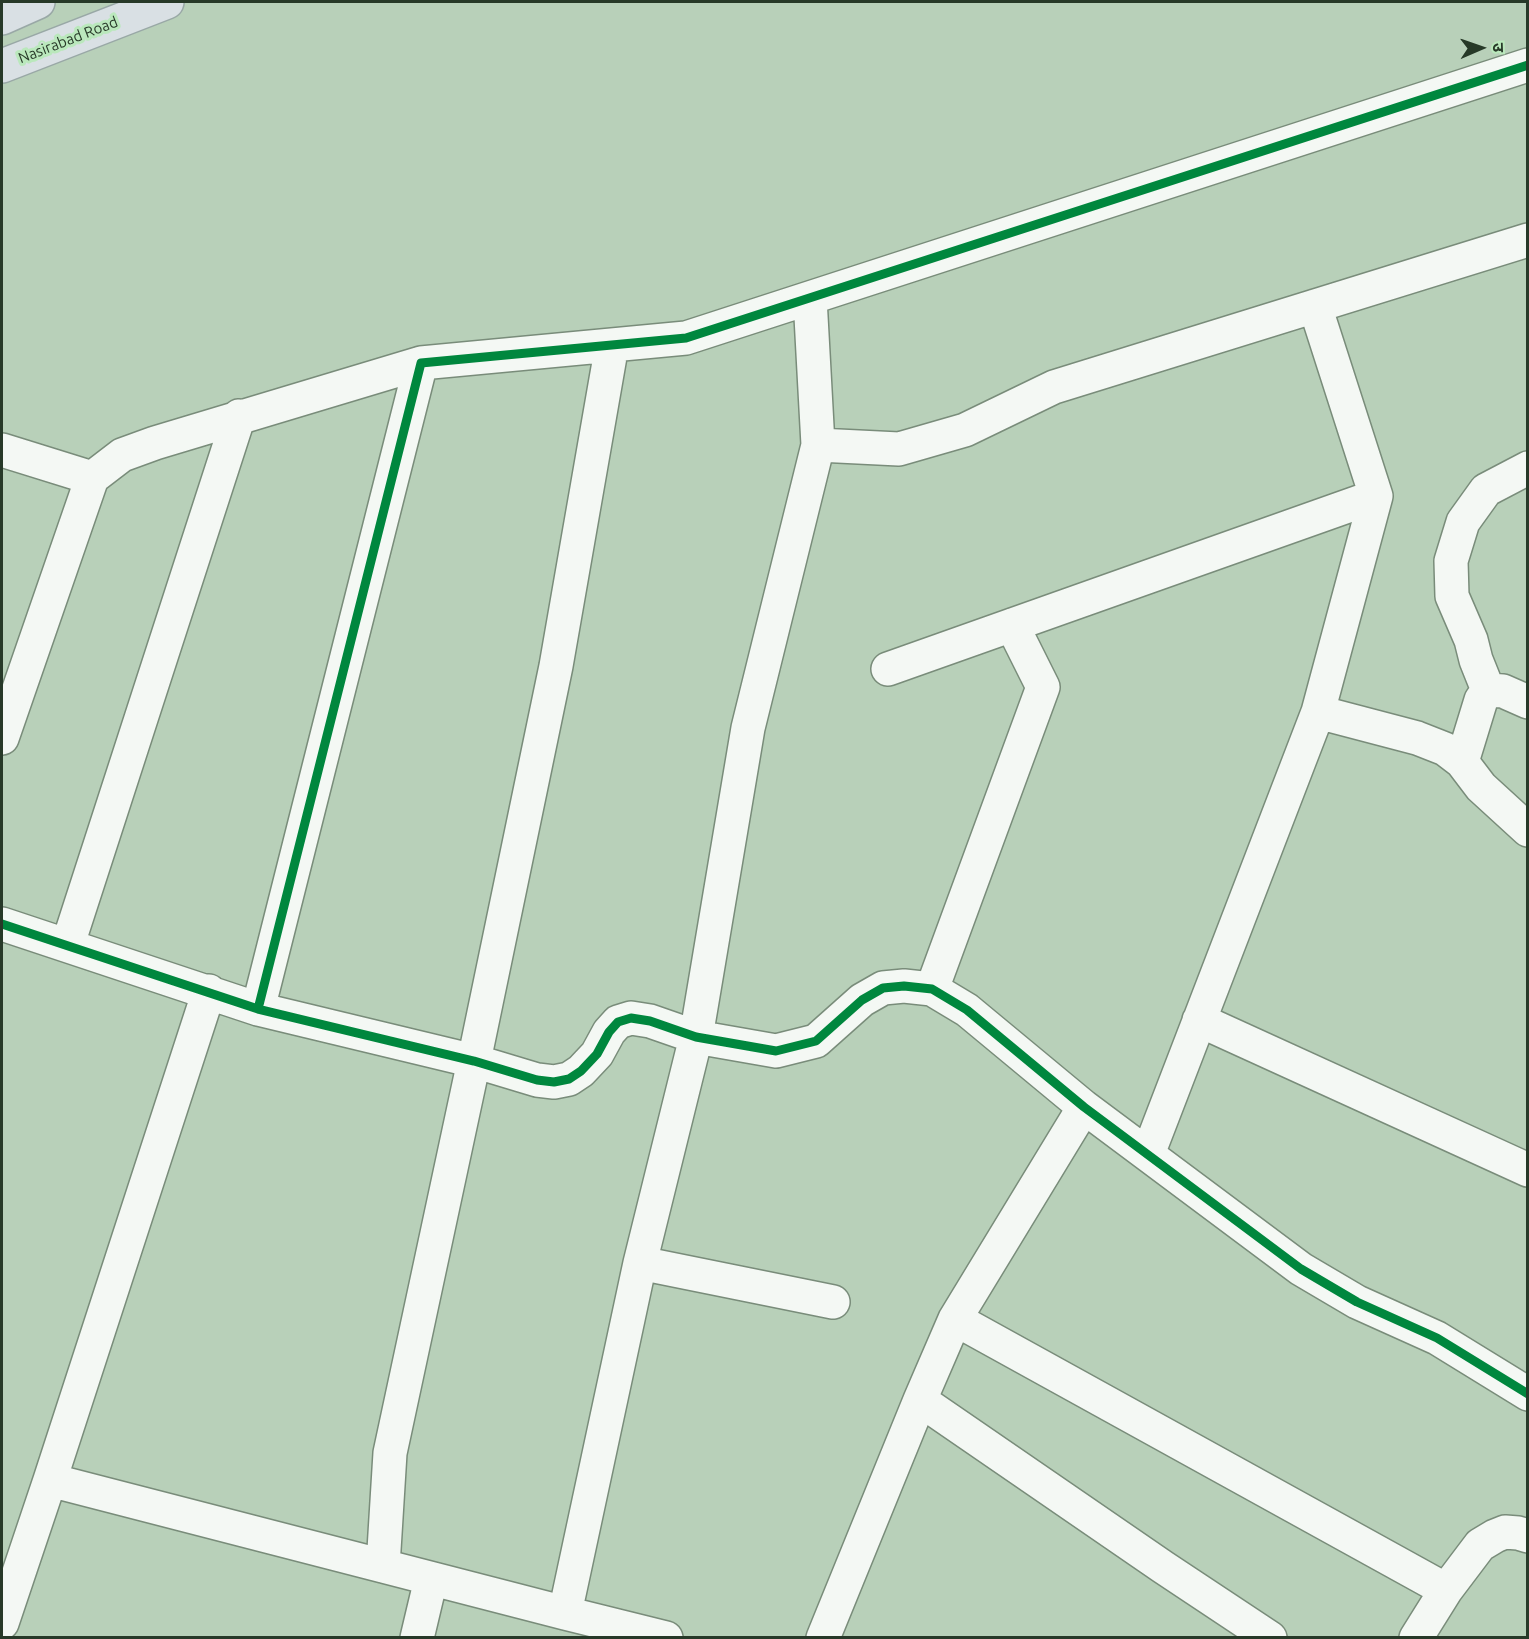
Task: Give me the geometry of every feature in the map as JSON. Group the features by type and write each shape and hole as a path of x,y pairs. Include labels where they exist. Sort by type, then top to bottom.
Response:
{"highway":[{"path":"2,18 38,2"},
{"name":"Nasirabad Road","path":"2,66 167,2"}],"street":[{"path":"2,738 92,478 122,455 239,416 421,363 686,338 1527,65"},
{"path":"818,445 899,449 965,430 1054,387 1527,240"},
{"path":"565,1613 640,1263 696,1037 748,728 818,445 810,298"},
{"path":"1148,1154 1318,712 1376,496 1315,306"},
{"path":"383,1566 390,1453 556,666 612,345"},
{"path":"258,1009 421,363"},
{"path":"68,944 239,416"},
{"path":"2,450 92,478"},
{"path":"1488,690 1471,640 1452,596 1451,561 1462,522 1485,490 1527,468"},
{"path":"888,669 1376,496"},
{"path":"933,989 1043,687 1012,625"},
{"path":"1488,690 1503,692 1527,702"},
{"path":"1462,762 1480,700 1488,690"},
{"path":"1318,712 1417,738 1445,749 1462,762 1481,787 1527,830"},
{"path":"2,924 68,944 258,1009 474,1061 537,1080 554,1082 569,1079 581,1071 597,1054 609,1032 618,1022 631,1018 650,1021 696,1037 776,1051 816,1041 862,1000 883,988 904,986 933,989 967,1010 1084,1107 1301,1269 1357,1302 1437,1338 1527,1394"},
{"path":"2,1623 209,991"},
{"path":"1199,1020 1527,1170"},
{"path":"823,1638 955,1319 1084,1107"},
{"path":"640,1263 833,1302"},
{"path":"955,1319 1446,1590"},
{"path":"920,1400 1153,1561 1270,1638"},
{"path":"50,1480 666,1638"},
{"path":"1416,1638 1446,1590 1479,1545 1505,1532 1527,1536"},
{"path":"417,1638 431,1579"}],"cycle path":[{"path":"258,1009 421,363 686,338 1528,65"},
{"path":"2,924 258,1009 474,1061 537,1080 554,1082 569,1079 581,1071 597,1054 609,1032 618,1022 631,1018 650,1021 696,1037 776,1051 816,1041 862,1000 883,988 904,986 932,989 967,1010 1084,1107 1301,1269 1357,1302 1437,1338 1528,1394"}]}
